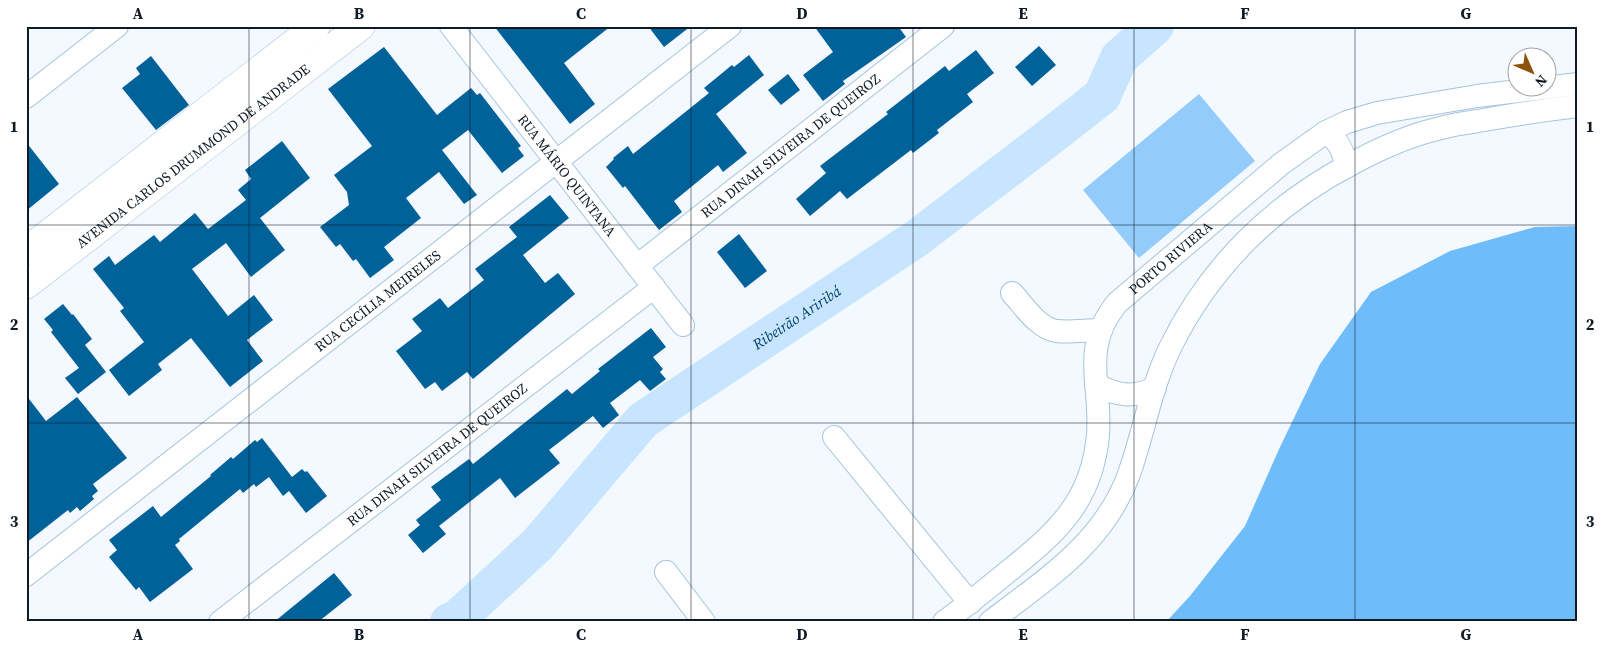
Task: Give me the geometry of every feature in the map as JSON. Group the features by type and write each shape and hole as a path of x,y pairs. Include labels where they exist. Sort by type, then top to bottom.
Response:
{"main road":[{"name":"AVENIDA CARLOS DRUMMOND DE ANDRADE","path":"26,250 316,26"},
{"name":"AVENIDA CARLOS DRUMMOND DE ANDRADE","path":"26,284 361,26"}],"street":[{"path":"26,98 117,26"},
{"name":"RUA MÁRIO QUINTANA","path":"451,26 683,325"},
{"name":"RUA CECÍLIA MEIRELES","path":"26,575 730,26"},
{"name":"RUA DINAH SILVEIRA DE QUEIROZ","path":"637,266 943,26"},
{"name":"PORTO RIVIERA","path":"944,622 1046,541 1074,508 1092,469 1096,451 1098,416 1095,350 1100,330 1108,314 1117,303 1281,164 1326,132 1347,122 1377,113 1477,96 1578,84"},
{"path":"990,622 1075,554 1100,527 1111,510 1128,474 1159,374 1184,321 1218,272 1259,227 1309,188 1346,167 1406,138 1439,128 1517,113 1578,106"},
{"path":"1377,113 1374,120 1374,135 1378,144 1384,148"},
{"path":"1326,132 1333,137 1342,150 1346,167"},
{"name":"RUA DINAH SILVEIRA DE QUEIROZ","path":"220,622 654,287"},
{"path":"1012,294 1037,320 1049,328 1065,331 1100,330"},
{"path":"1096,384 1116,394 1126,395 1145,393 1156,388"},
{"path":"834,436 970,603"},
{"path":"666,572 704,622"}],"shaded area":[{"path":"1199,94 1255,161 1139,258 1083,190"},
{"path":"1578,226 1578,622 1166,622 1190,596 1245,526 1320,364 1371,292 1450,251 1535,227"}],"building":[{"path":"494,26 611,26 564,63 595,104 570,124"},
{"path":"648,26 691,26 664,47"},
{"path":"814,26 898,26 906,37 843,81 845,84 823,101 803,75 833,52"},
{"path":"1039,46 1056,65 1032,86 1015,67"},
{"path":"384,47 437,115 471,88 477,95 480,93 521,146 518,148 524,156 502,173 468,130 442,150 477,195 464,204 439,172 406,198 421,218 384,247 394,260 370,278 356,259 353,261 340,244 336,247 320,227 349,205 347,192 334,175 372,146 328,89"},
{"path":"976,50 994,73 967,94 973,102 937,130 939,133 913,153 911,150 847,199 840,191 810,216 796,199 826,173 820,166 888,114 886,112 945,66 949,71"},
{"path":"749,55 764,75 716,114 747,153 723,172 718,165 674,201 682,212 659,230 625,186 623,188 606,167 613,158 628,146 633,154 709,93 704,88 732,65 734,67"},
{"path":"151,56 189,105 156,130 122,88 140,74 136,68"},
{"path":"788,74 800,90 781,105 768,90"},
{"path":"282,141 310,178 260,218 285,250 251,277 226,243 192,269 228,316 254,295 273,320 247,340 263,361 230,387 191,338 158,364 162,370 129,396 109,370 144,342 120,311 124,308 93,269 109,256 115,265 154,235 160,242 195,213 208,229 246,200 238,190 251,179 245,170"},
{"path":"26,142 59,184 26,211"},
{"path":"550,195 569,218 523,255 545,283 558,273 575,294 473,379 467,372 442,391 435,382 425,389 396,351 422,331 412,319 440,298 448,308 484,280 475,269 517,237 509,227"},
{"path":"739,234 767,271 745,288 717,252"},
{"path":"63,304 92,339 85,345 106,372 78,394 65,378 79,368 51,332 53,330 44,319"},
{"path":"651,328 666,347 653,357 663,369 660,372 666,379 650,391 640,380 610,403 619,415 603,428 593,416 549,450 560,463 515,498 500,478 439,526 446,534 423,553 408,535 420,525 416,520 441,500 431,487 469,459 473,464 567,389 572,394 600,371 598,369"},
{"path":"26,395 46,421 77,397 127,458 93,484 98,491 92,496 94,499 80,511 77,507 70,513 68,510 26,543"},
{"path":"262,438 292,477 302,469 305,472 307,471 327,496 306,513 289,491 283,496 269,477 256,487 254,484 243,493 240,489 179,539 180,541 175,545 193,569 150,602 139,587 136,590 109,557 117,550 109,540 153,506 161,517 231,457 233,459 255,440 257,442"},
{"path":"334,573 352,595 318,622 274,622"}],"waterway":[{"name":"Ribeirão Ariribá","path":"449,622 458,618 538,544 643,420 917,238 1047,139 1102,96 1119,58 1155,26"}]}
